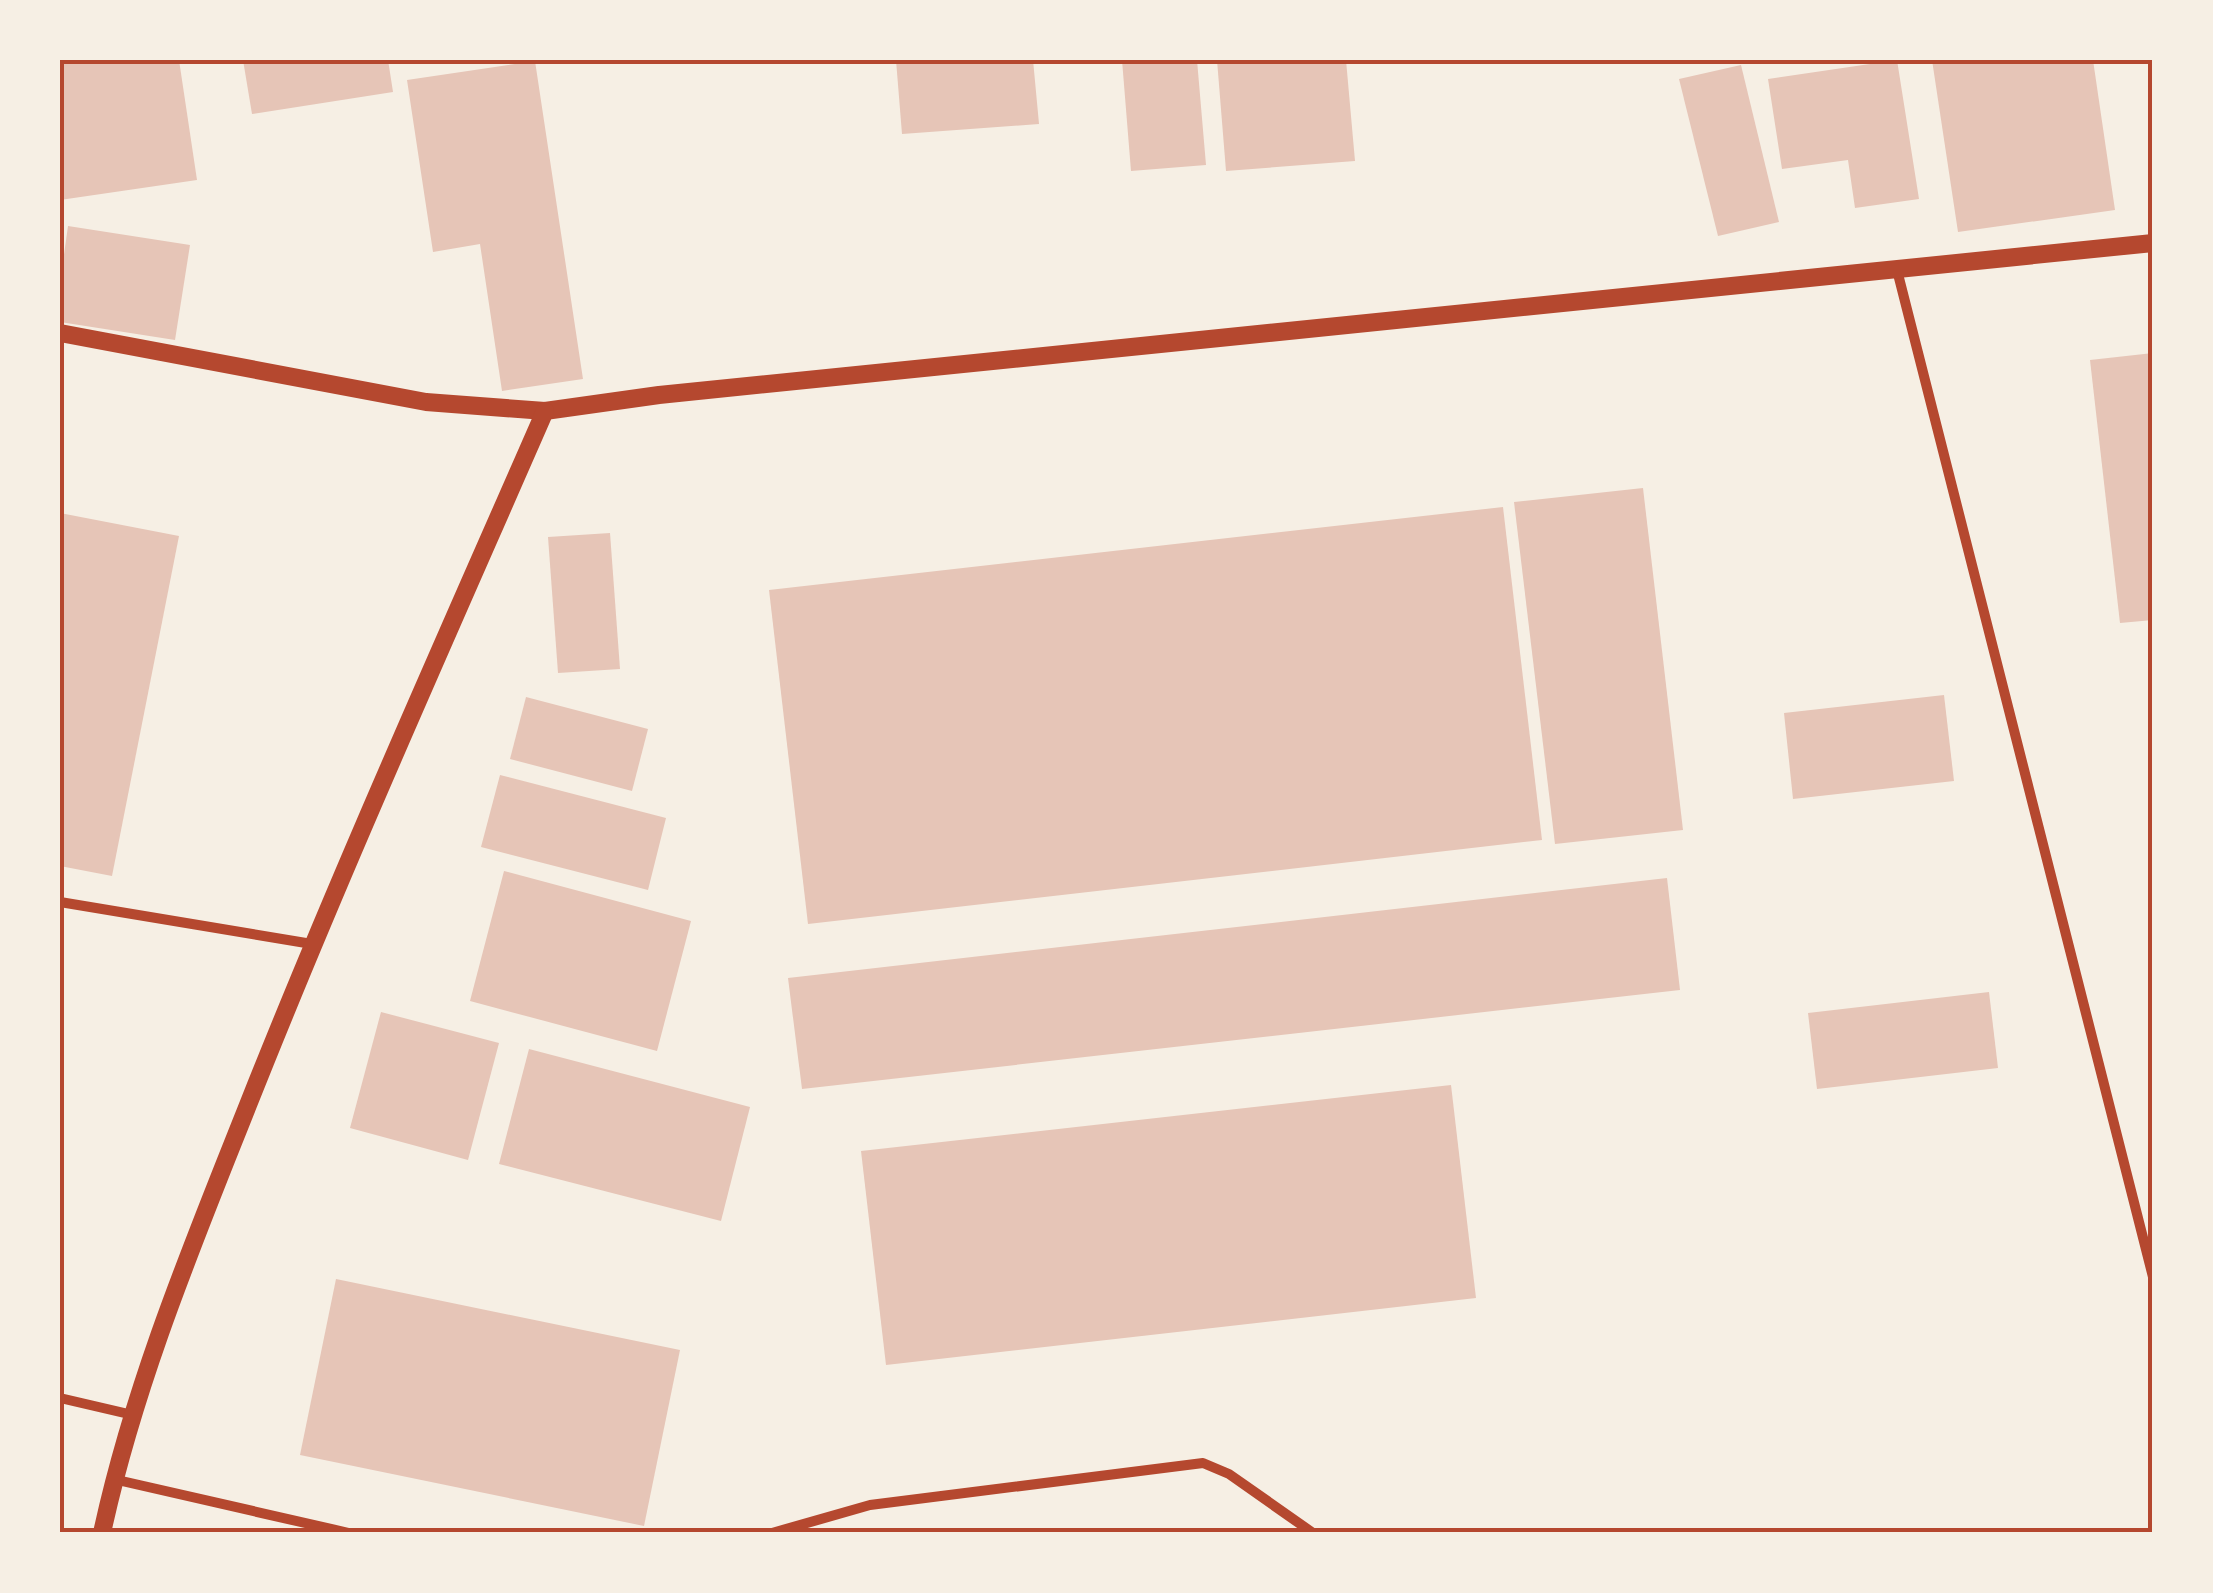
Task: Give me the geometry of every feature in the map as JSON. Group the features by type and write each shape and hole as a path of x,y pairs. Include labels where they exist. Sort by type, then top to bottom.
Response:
{"street":[{"path":"60,333 426,402 545,411 659,395 2153,244"},
{"path":"1898,270 2153,1277"},
{"path":"102,1533 113,1479 161,1322 312,944 545,411"},
{"path":"60,902 312,944"},
{"path":"60,1398 133,1415"},
{"path":"772,1533 870,1505 1203,1463 1229,1474 1313,1533"},
{"path":"113,1479 349,1533"}],"building":[{"path":"60,60 179,60 197,180 60,200"},
{"path":"243,60 388,60 393,92 252,114"},
{"path":"896,60 1033,60 1039,124 902,134"},
{"path":"1122,60 1197,60 1206,165 1131,171"},
{"path":"1217,60 1346,60 1355,161 1226,171"},
{"path":"1897,60 1919,199 1855,208 1848,160 1782,169 1768,79"},
{"path":"1932,60 2093,60 2115,210 1958,232"},
{"path":"535,61 583,379 502,391 480,244 433,252 407,80"},
{"path":"1741,65 1779,222 1718,236 1679,79"},
{"path":"68,226 190,245 175,340 60,322 60,283"},
{"path":"2153,353 2153,620 2120,623 2090,360"},
{"path":"1643,488 1683,830 1555,844 1514,502"},
{"path":"1503,507 1542,840 808,924 769,590"},
{"path":"60,513 179,536 112,876 60,866"},
{"path":"610,533 620,669 558,673 548,537"},
{"path":"1944,695 1954,781 1793,799 1784,713"},
{"path":"526,697 648,729 632,791 510,759"},
{"path":"500,775 666,818 648,890 481,847"},
{"path":"504,871 691,921 657,1051 470,1001"},
{"path":"1667,878 1680,990 802,1089 788,978"},
{"path":"1989,992 1998,1068 1817,1089 1808,1013"},
{"path":"381,1012 499,1043 468,1160 350,1128"},
{"path":"529,1049 750,1107 721,1221 499,1164"},
{"path":"1451,1085 1476,1298 886,1365 861,1151"},
{"path":"336,1279 680,1350 644,1526 300,1455"}]}
